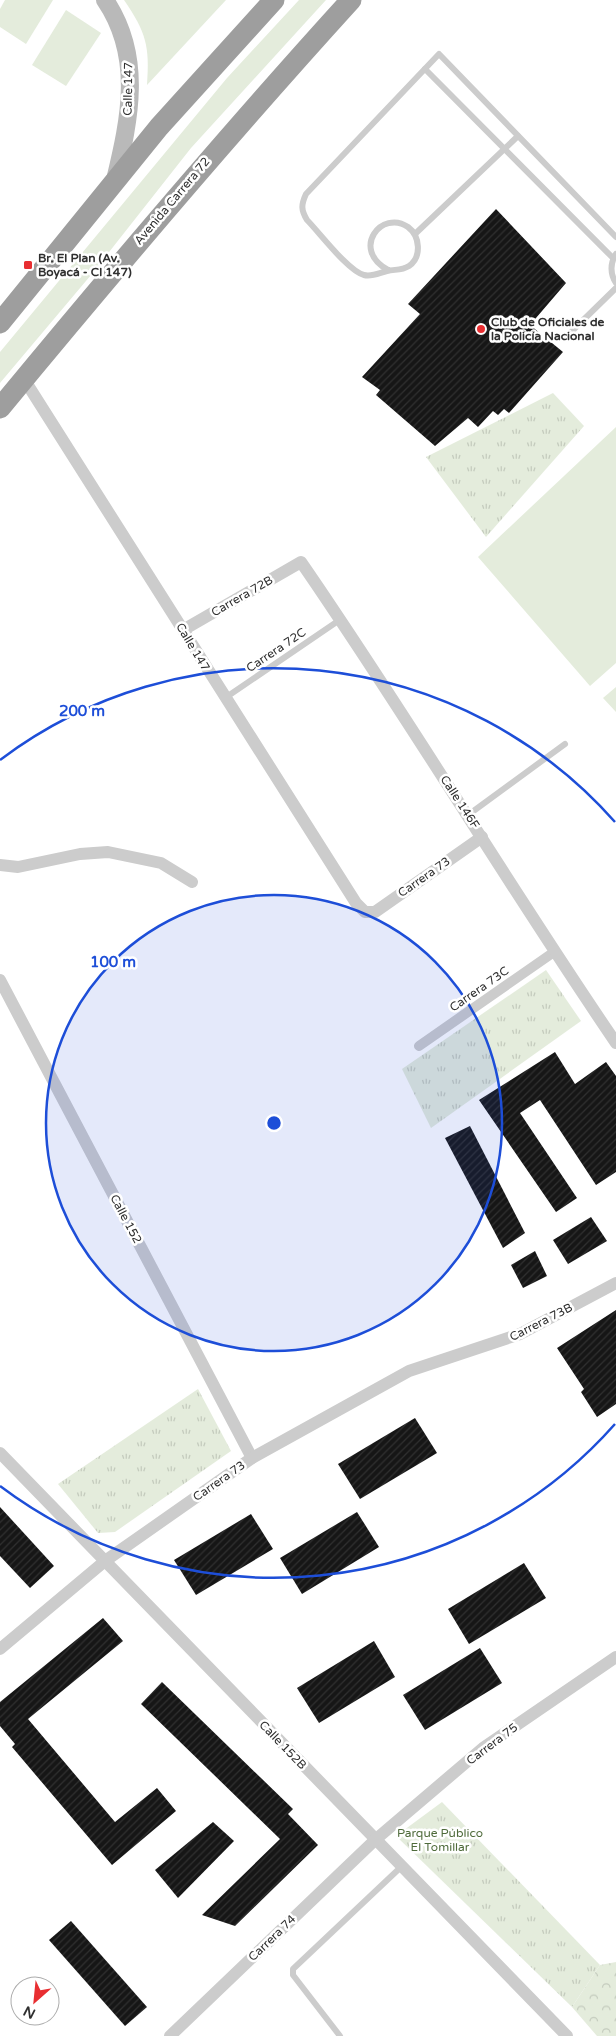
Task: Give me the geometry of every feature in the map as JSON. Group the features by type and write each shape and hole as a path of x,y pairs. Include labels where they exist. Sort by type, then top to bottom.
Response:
{"highway":[{"path":"0,322 158,127 274,0"},
{"name":"Avenida Carrera 72","path":"0,408 182,189 351,0"}],"main road":[{"name":"Calle 147","path":"105,0 115,14 125,38 130,74 127,123 114,182"}],"street":[{"name":"Calle 147","path":"24,379 224,698 351,895 365,912"},
{"name":"Carrera 72B","path":"183,630 301,562"},
{"name":"Calle 146F","path":"301,562 468,814 554,952 616,1043"},
{"name":"Carrera 73","path":"365,912 375,912 482,837"},
{"path":"0,865 18,867 80,854 108,852 160,863 192,882"},
{"name":"Carrera 73C","path":"419,1046 554,952"},
{"name":"Calle 152","path":"0,980 252,1458"},
{"name":"Carrera 73B","path":"463,1353 520,1334 616,1283"},
{"name":"Carrera 73","path":"0,1649 105,1561 252,1458 410,1370 463,1353"},
{"name":"Calle 152B","path":"0,1453 567,2036"},
{"name":"Carrera 75","path":"375,1840 483,1748 616,1657"},
{"name":"Carrera 74","path":"170,2036 375,1840"}],"lane":[{"path":"388,270 377,264 371,254 370,241 376,230 386,224 397,223 407,226 415,234 418,245 417,256 410,266 400,271 388,270 373,275 364,275 353,270 307,220 302,211 302,203 306,194 439,54 616,237"},
{"path":"425,69 615,256 611,273 616,283"},
{"path":"415,234 518,136"},
{"path":"571,332 616,288"},
{"name":"Carrera 72C","path":"224,698 341,620"},
{"path":"468,814 565,744"},
{"path":"340,2036 293,1975 294,1969 401,1867"}],"green space":[{"path":"5,0 53,0 26,44 0,27 0,9"},
{"path":"124,0 226,0 147,85 148,60 145,40 137,21"},
{"path":"299,0 326,0 191,148 91,275 0,383 0,352 227,78"},
{"path":"66,10 101,33 66,86 32,65"},
{"path":"553,393 584,426 486,537 426,457"},
{"path":"616,427 616,663 590,686 478,557"},
{"path":"616,687 616,712 603,698"},
{"path":"546,970 581,1021 431,1128 402,1069"},
{"path":"198,1389 231,1451 115,1532 98,1533 58,1484"},
{"name":"Parque Público El Tomillar","path":"442,1802 600,1965 572,2007 396,1836"},
{"path":"616,1962 616,2036 597,2036 572,2007 600,1965"}],"building":[{"name":"Club de Oficiales de la Policía Nacional","path":"496,209 566,283 530,325 563,352 509,413 504,409 498,415 493,411 478,427 468,418 435,446 376,395 380,390 362,377 420,314 408,304"},
{"path":"555,1052 575,1084 606,1062 616,1076 616,1172 596,1185 540,1100 520,1113 577,1198 556,1212 479,1100"},
{"path":"470,1126 525,1233 503,1248 445,1138"},
{"path":"591,1217 607,1241 568,1264 553,1240"},
{"path":"535,1251 547,1276 523,1288 511,1265"},
{"path":"616,1310 616,1404 597,1417 581,1392 584,1389 557,1348"},
{"path":"415,1418 437,1453 360,1499 338,1464"},
{"path":"0,1507 54,1566 30,1588 0,1556"},
{"path":"357,1512 379,1547 302,1594 280,1558"},
{"path":"251,1514 273,1549 196,1595 174,1560"},
{"path":"524,1563 546,1598 469,1644 448,1609"},
{"path":"103,1618 123,1641 28,1719 115,1822 157,1788 176,1811 112,1865 12,1747 15,1744 0,1726 0,1702"},
{"path":"374,1641 395,1677 319,1723 297,1688"},
{"path":"480,1648 502,1683 425,1730 403,1695"},
{"path":"162,1682 293,1809 288,1814 318,1845 235,1926 202,1915 280,1839 141,1704"},
{"path":"213,1822 234,1841 178,1898 155,1870"},
{"path":"71,1921 147,2007 125,2026 49,1940"}],"place":[{"name":"Br. El Plan (Av. Boyacá - Cl 147)","path":"28,265"},
{"name":"Club de Oficiales de la Policía Nacional","path":"481,329"}]}
